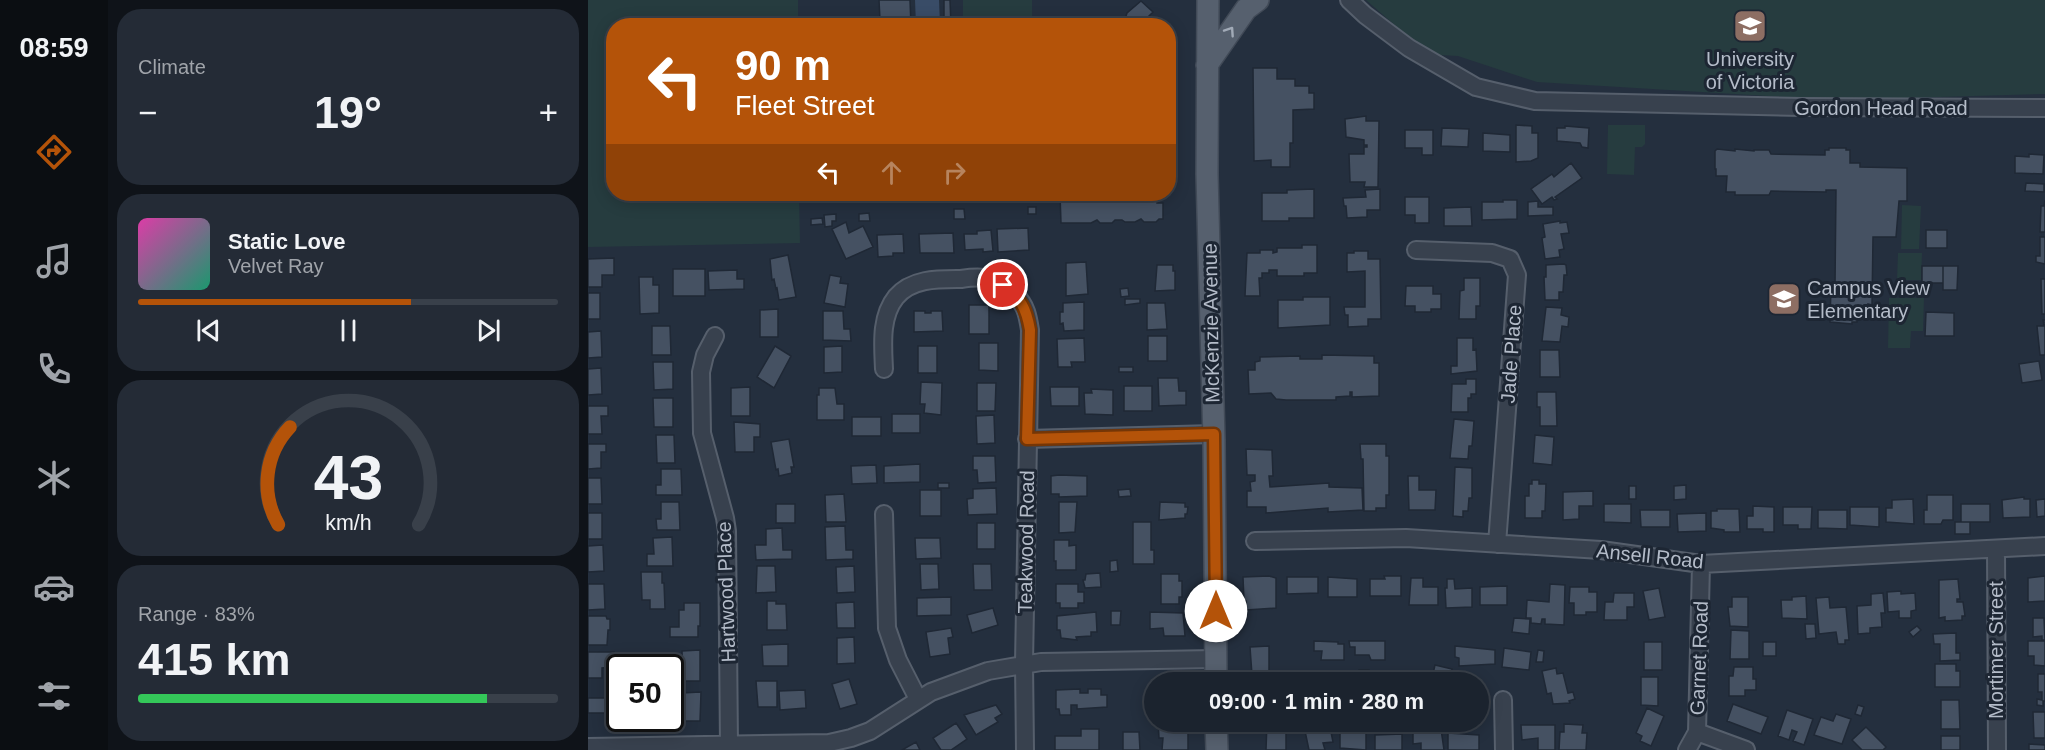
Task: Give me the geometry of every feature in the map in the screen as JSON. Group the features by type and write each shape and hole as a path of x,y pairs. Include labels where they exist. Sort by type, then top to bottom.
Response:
{"main road":[{"path":"1207,65 1246,9 1258,0"},
{"name":"McKenzie Avenue","path":"1204,4 1214,434 1216,672"},
{"path":"1216,732 1217,750"}],"street":[{"name":"Gordon Head Road","path":"1349,0 1365,15 1419,54 1476,87 1535,101 1801,108 2045,108"},
{"name":"Jade Place","path":"1416,250 1492,254 1510,259 1517,274 1497,544"},
{"name":"Teakwood Road","path":"884,369 883,338 886,316 897,297 913,285 933,279 984,278 1003,285 1018,297 1027,312 1030,330 1024,663 1025,750"},
{"name":"Hartwood Place","path":"715,336 705,355 701,372 702,433 727,531 729,746"},
{"path":"1027,439 1214,434"},
{"path":"884,514 887,628 898,660 918,699"},
{"name":"Ansell Road","path":"1255,541 1406,538 1601,550 1701,564 2045,546"},
{"name":"Mortimer Street","path":"1996,549 1996,750"},
{"name":"Garnet Road","path":"1687,750 1697,732 1701,564"},
{"path":"588,747 830,743 870,731 918,699 967,677 1024,663 1215,659"},
{"path":"1503,700 1504,750"},
{"path":"1697,732 1746,750"}],"green space":[{"path":"588,0 798,0 798,18 606,18 606,201 799,201 800,243 588,247"},
{"path":"963,0 1032,0 1032,18 963,18"},
{"path":"1366,0 2045,0 2045,94 1836,100 1537,82 1458,56 1440,55 1405,34"},
{"path":"1608,125 1645,125 1645,144 1642,147 1635,147 1634,175 1607,174"},
{"path":"1902,205 1921,206 1919,249 1901,249"},
{"path":"1898,253 1922,253 1921,280 1897,280"},
{"path":"1889,298 1924,298 1923,331 1911,331 1910,348 1888,348"}],"water":[{"path":"915,0 939,0 940,18 916,18"}],"building":[{"path":"879,0 910,0 911,18 880,18"},
{"path":"944,0 950,0 951,18 944,18"},
{"path":"1141,1 1153,12 1147,18 1125,18 1127,13"},
{"path":"1253,68 1277,68 1277,79 1295,79 1295,86 1309,86 1309,93 1314,93 1314,109 1293,110 1290,167 1271,167 1271,160 1254,161"},
{"path":"1366,116 1366,121 1379,121 1378,187 1364,187 1365,182 1350,182 1349,154 1364,154 1364,147 1367,145 1364,145 1364,140 1346,137 1345,119"},
{"path":"1516,125 1532,126 1532,133 1538,133 1538,158 1516,162"},
{"path":"1565,126 1589,128 1588,148 1582,147 1580,143 1557,141 1557,128 1565,128"},
{"path":"1442,128 1469,129 1468,147 1441,146"},
{"path":"1405,130 1433,130 1433,155 1422,155 1422,148 1405,148"},
{"path":"1483,133 1510,135 1510,152 1483,151"},
{"path":"1829,148 1850,150 1850,163 1860,163 1860,167 1907,168 1907,201 1899,201 1896,237 1873,237 1872,305 1868,304 1868,315 1857,315 1857,322 1852,322 1852,324 1830,322 1831,286 1835,286 1836,190 1826,190 1826,192 1771,191 1769,195 1735,195 1735,192 1726,192 1727,176 1716,176 1715,169 1717,149 1769,150 1771,154 1825,155 1825,150"},
{"path":"2029,154 2044,155 2043,174 2015,173 2015,156 2029,157"},
{"path":"1571,163 1582,178 1555,197 1557,199 1554,200 1552,197 1542,204 1531,189 1552,174 1554,177"},
{"path":"2026,183 2044,184 2044,192 2025,191"},
{"path":"1314,189 1314,218 1262,221 1262,193 1287,193 1287,190"},
{"path":"1380,189 1380,210 1367,210 1367,217 1347,218 1343,198 1366,197 1365,190"},
{"path":"1405,197 1429,197 1429,223 1415,223 1415,215 1405,215"},
{"path":"1503,200 1517,200 1517,219 1482,220 1482,202 1503,202"},
{"path":"2045,200 2045,232 2040,232 2041,206 2044,206"},
{"path":"1060,201 1157,201 1157,203 1163,203 1163,219 1156,222 1144,222 1141,219 1135,222 1115,220 1112,223 1100,223 1097,220 1091,223 1061,223"},
{"path":"1538,201 1538,207 1553,207 1553,215 1528,216 1528,202"},
{"path":"1028,207 1036,207 1036,214 1028,214"},
{"path":"1471,207 1472,226 1444,226 1444,208"},
{"path":"954,209 964,209 965,219 954,219"},
{"path":"869,213 870,221 859,221 859,214"},
{"path":"836,214 836,221 832,221 832,226 825,227 824,215"},
{"path":"822,218 823,224 811,225 811,219"},
{"path":"1560,221 1560,223 1567,222 1569,233 1561,234 1564,249 1559,250 1560,257 1545,259 1543,224"},
{"path":"846,222 849,233 863,226 873,247 846,259 832,229"},
{"path":"1028,228 1029,250 998,252 997,229"},
{"path":"991,230 993,251 965,250 964,234 977,234 977,231"},
{"path":"1926,230 1947,230 1947,248 1926,248"},
{"path":"953,233 954,253 920,253 919,234"},
{"path":"903,234 904,253 878,257 877,235"},
{"path":"2040,237 2045,237 2045,264 2036,262 2036,256 2040,256"},
{"path":"1302,245 1317,245 1317,273 1304,273 1304,276 1277,276 1277,270 1269,270 1269,273 1262,273 1262,278 1259,278 1260,296 1245,296 1247,253 1273,250 1273,253 1277,252 1277,248 1302,248"},
{"path":"1354,251 1368,251 1368,259 1380,259 1381,319 1368,319 1368,326 1348,327 1348,315 1345,315 1344,307 1365,307 1365,271 1347,272 1347,253 1354,253"},
{"path":"788,255 796,297 779,300 774,279 772,280 770,259"},
{"path":"614,258 614,275 602,275 602,287 588,287 588,259"},
{"path":"1086,262 1088,294 1066,296 1066,263"},
{"path":"1564,264 1567,275 1564,275 1563,292 1559,292 1559,300 1545,300 1546,265"},
{"path":"1157,265 1173,265 1175,290 1155,291"},
{"path":"1922,266 1943,266 1943,283 1922,283"},
{"path":"1943,266 1958,266 1957,290 1943,290"},
{"path":"673,269 705,269 705,296 673,296"},
{"path":"737,270 737,279 744,279 744,289 709,290 708,271"},
{"path":"830,275 841,277 840,283 848,284 845,307 824,303"},
{"path":"639,277 653,277 653,285 659,285 659,313 640,314"},
{"path":"1464,278 1480,278 1480,306 1476,306 1476,319 1459,319 1460,291 1464,290"},
{"path":"2041,279 2045,279 2045,314 2042,314"},
{"path":"1406,286 1433,286 1433,294 1441,294 1441,309 1431,309 1431,312 1415,312 1415,306 1405,306"},
{"path":"1128,288 1129,296 1121,297 1120,289"},
{"path":"588,293 600,293 600,319 588,319"},
{"path":"1303,297 1330,297 1330,325 1278,328 1278,300 1303,300"},
{"path":"1125,299 1140,299 1140,303 1125,305"},
{"path":"1084,302 1084,330 1064,331 1063,323 1060,324 1063,303"},
{"path":"1147,303 1165,303 1167,329 1147,330"},
{"path":"969,305 989,305 989,334 969,334"},
{"path":"1546,307 1562,308 1561,315 1569,317 1568,327 1562,326 1560,342 1542,341"},
{"path":"778,309 778,337 760,337 760,310"},
{"path":"823,311 843,311 844,329 850,329 851,341 823,340"},
{"path":"914,311 931,313 931,311 942,311 943,331 914,332"},
{"path":"1926,312 1954,313 1954,336 1925,336"},
{"path":"2043,320 2045,320 2045,355 2040,355 2037,326 2044,326"},
{"path":"652,326 670,326 671,355 652,355"},
{"path":"601,331 602,357 588,358 588,332"},
{"path":"1148,336 1167,336 1167,361 1148,361"},
{"path":"1084,338 1085,362 1071,362 1072,367 1058,367 1057,339"},
{"path":"1457,338 1473,338 1477,371 1451,374 1451,366 1457,366"},
{"path":"979,343 998,343 998,371 979,370"},
{"path":"775,346 791,356 774,388 757,377"},
{"path":"842,346 842,372 824,373 824,347"},
{"path":"918,346 937,346 937,373 918,373"},
{"path":"1540,350 1559,350 1560,377 1540,377"},
{"path":"1322,355 1374,356 1374,363 1379,363 1379,396 1352,397 1352,392 1350,392 1350,396 1336,397 1336,400 1286,400 1276,399 1271,393 1249,394 1248,370 1255,370 1255,362 1260,361 1260,357 1300,356 1300,359 1322,359"},
{"path":"2039,361 2042,380 2022,383 2019,364"},
{"path":"653,362 673,362 673,389 654,390"},
{"path":"1119,367 1133,367 1133,372 1119,372"},
{"path":"601,368 602,394 588,395 588,369"},
{"path":"1158,378 1178,378 1179,391 1186,391 1186,405 1159,406"},
{"path":"1466,379 1476,379 1476,394 1471,394 1471,398 1468,398 1468,412 1451,412 1452,384 1466,384"},
{"path":"921,382 942,383 941,415 924,413 925,404 920,404"},
{"path":"977,383 996,383 995,411 977,411"},
{"path":"1124,386 1152,386 1152,411 1124,411"},
{"path":"750,387 750,416 731,416 731,388"},
{"path":"1050,387 1079,387 1079,406 1051,406"},
{"path":"819,388 835,388 837,404 844,404 844,420 817,420"},
{"path":"1091,389 1113,390 1113,415 1085,414 1084,393 1092,393"},
{"path":"1537,392 1556,392 1557,426 1540,426"},
{"path":"653,398 673,398 673,427 654,427"},
{"path":"588,406 608,406 608,416 601,416 602,434 588,434"},
{"path":"892,414 920,414 920,433 892,433"},
{"path":"994,415 995,443 977,444 976,416"},
{"path":"852,417 881,417 881,436 852,436"},
{"path":"1454,419 1474,421 1472,446 1469,446 1468,459 1450,458"},
{"path":"734,422 760,424 760,437 754,437 754,452 735,452"},
{"path":"656,435 674,435 675,463 657,463"},
{"path":"1535,435 1554,437 1552,465 1533,463"},
{"path":"789,439 794,467 791,467 792,473 779,476 771,442"},
{"path":"588,444 606,444 606,452 601,452 601,468 588,469"},
{"path":"1360,444 1386,444 1386,456 1389,456 1389,495 1386,495 1386,508 1364,511 1363,459 1361,459"},
{"path":"1246,449 1272,450 1273,476 1269,476 1270,487 1329,483 1329,487 1362,488 1363,510 1328,512 1328,508 1266,513 1266,507 1247,507 1247,491 1251,491 1250,482 1255,481 1255,475 1247,475"},
{"path":"973,456 995,456 996,482 978,483 977,470 973,470"},
{"path":"920,464 920,482 884,483 884,466"},
{"path":"876,465 877,483 852,484 851,466"},
{"path":"1455,467 1472,468 1472,498 1469,498 1468,511 1463,511 1463,517 1453,516"},
{"path":"661,469 681,469 682,495 656,495 656,485 661,485"},
{"path":"1051,476 1087,476 1087,496 1059,497 1059,494 1051,494"},
{"path":"1408,476 1419,476 1419,490 1436,490 1435,510 1409,510"},
{"path":"588,478 601,478 602,504 588,504"},
{"path":"1532,480 1539,480 1539,484 1546,484 1545,511 1542,511 1542,518 1525,518 1525,496 1529,496 1529,484 1532,484"},
{"path":"938,483 949,483 949,488 938,488"},
{"path":"1686,485 1686,499 1674,500 1674,486"},
{"path":"1629,486 1636,486 1636,499 1629,499"},
{"path":"996,488 997,514 968,515 967,499 973,498 973,489"},
{"path":"1130,489 1131,496 1119,497 1118,490"},
{"path":"920,490 941,490 941,516 920,516"},
{"path":"1593,491 1593,506 1579,506 1579,519 1563,520 1563,492"},
{"path":"844,494 846,522 826,522 825,495"},
{"path":"1927,495 1953,495 1953,520 1943,520 1941,524 1924,524"},
{"path":"2024,497 2024,499 2030,499 2030,517 2003,518 2002,500"},
{"path":"1913,499 1914,524 1886,522 1886,508 1892,508 1892,500"},
{"path":"2045,499 2045,516 2037,517 2036,500"},
{"path":"661,502 679,502 680,530 657,530 656,519 661,519"},
{"path":"1059,502 1077,502 1075,532 1059,533"},
{"path":"1160,502 1185,503 1185,507 1188,507 1185,518 1159,520"},
{"path":"776,504 795,504 795,523 776,523"},
{"path":"1604,504 1631,504 1631,523 1604,522"},
{"path":"1961,504 1990,504 1990,522 1961,522"},
{"path":"1753,506 1774,507 1774,532 1747,529 1747,516 1753,516"},
{"path":"1783,507 1812,507 1811,529 1798,529 1798,525 1783,525"},
{"path":"1850,507 1879,507 1879,527 1850,525"},
{"path":"1717,509 1739,509 1740,532 1724,532 1724,530 1711,528 1711,511 1717,511"},
{"path":"1640,510 1670,510 1670,527 1641,527"},
{"path":"1818,510 1847,510 1847,529 1818,528"},
{"path":"588,513 602,513 602,539 588,539"},
{"path":"1706,513 1706,531 1678,532 1677,514"},
{"path":"1133,522 1151,522 1151,550 1154,550 1154,564 1133,564"},
{"path":"1955,522 1970,522 1970,534 1955,534"},
{"path":"977,523 995,523 995,549 977,549"},
{"path":"845,526 846,550 853,550 853,559 826,560 825,527"},
{"path":"782,528 783,550 792,550 792,559 756,560 755,545 766,545 766,529"},
{"path":"672,537 673,566 647,566 647,554 654,554 653,538"},
{"path":"915,538 940,538 941,558 916,559"},
{"path":"1054,540 1069,540 1069,546 1076,545 1076,570 1056,570"},
{"path":"603,545 604,571 588,572 588,546"},
{"path":"1117,560 1118,571 1110,572 1110,561"},
{"path":"920,564 938,564 939,589 921,590"},
{"path":"973,564 991,564 992,590 974,590"},
{"path":"757,566 775,566 776,592 756,593"},
{"path":"854,566 855,592 837,593 836,567"},
{"path":"641,572 662,572 665,609 650,609 650,600 642,600"},
{"path":"1100,573 1101,587 1085,588 1083,580 1086,574"},
{"path":"1161,574 1179,574 1179,581 1182,581 1182,597 1179,597 1179,604 1161,604"},
{"path":"1384,576 1401,576 1401,596 1370,596 1370,579 1385,579"},
{"path":"2045,576 2045,601 2028,602 2028,578"},
{"path":"1243,577 1276,578 1276,608 1246,610"},
{"path":"1287,577 1318,577 1318,593 1287,594"},
{"path":"1328,577 1357,579 1357,597 1328,597"},
{"path":"1411,578 1423,578 1423,587 1438,587 1438,605 1409,605"},
{"path":"1447,579 1454,579 1455,589 1472,588 1472,607 1446,608"},
{"path":"1958,579 1960,599 1957,599 1957,602 1963,602 1965,616 1962,616 1962,620 1945,621 1945,617 1939,618 1939,580"},
{"path":"588,584 604,584 605,609 588,610"},
{"path":"1056,584 1078,584 1078,592 1084,592 1084,603 1078,603 1078,608 1060,608 1060,603 1056,603"},
{"path":"1550,584 1565,585 1564,625 1545,624 1545,619 1542,619 1541,624 1531,623 1531,618 1526,618 1527,600 1549,602"},
{"path":"1507,586 1507,605 1480,605 1480,587"},
{"path":"1570,587 1589,587 1589,592 1597,592 1597,612 1574,615 1574,603 1569,603"},
{"path":"1659,588 1665,617 1649,620 1643,591"},
{"path":"1901,591 1901,594 1915,593 1916,610 1911,611 1911,618 1899,618 1899,611 1888,612 1887,592"},
{"path":"1614,593 1634,593 1634,607 1627,607 1627,620 1604,620 1605,602 1613,602"},
{"path":"1883,593 1885,613 1881,613 1882,627 1870,628 1870,633 1858,634 1857,606 1871,605 1871,594"},
{"path":"1806,596 1807,619 1782,618 1781,600"},
{"path":"951,597 951,615 917,616 917,598"},
{"path":"1732,597 1748,597 1748,627 1730,626 1728,607 1732,607"},
{"path":"1829,597 1830,608 1846,607 1849,640 1845,640 1845,644 1838,644 1836,632 1819,634 1816,598"},
{"path":"767,601 786,604 787,630 767,630"},
{"path":"854,602 855,628 837,628 836,603"},
{"path":"684,603 700,603 698,637 670,637 670,627 679,627 679,610 684,610"},
{"path":"993,608 998,625 972,633 967,615"},
{"path":"1111,611 1121,611 1120,625 1111,625"},
{"path":"1096,612 1097,632 1091,632 1091,636 1076,637 1077,640 1061,638 1060,630 1057,630 1057,616"},
{"path":"1150,612 1183,613 1185,636 1164,636 1163,628 1150,629"},
{"path":"588,616 606,616 610,619 607,645 588,645"},
{"path":"1514,618 1530,619 1529,634 1512,632"},
{"path":"2033,618 2044,618 2045,640 2042,640 2042,636 2033,637"},
{"path":"1805,624 1815,624 1816,638 1806,639"},
{"path":"1917,626 1921,630 1913,637 1909,632"},
{"path":"951,628 953,637 948,638 950,654 930,657 926,632"},
{"path":"1731,630 1749,631 1749,659 1730,659"},
{"path":"1956,633 1956,653 1960,653 1960,660 1940,661 1940,644 1934,644 1933,634"},
{"path":"854,637 855,663 837,664 837,638"},
{"path":"1314,641 1344,644 1344,660 1321,660 1322,651 1314,651"},
{"path":"1349,641 1385,641 1385,660 1371,660 1369,655 1355,655 1355,647 1350,647"},
{"path":"2028,641 2045,641 2045,666 2034,665 2034,656 2028,656"},
{"path":"1644,642 1662,642 1662,670 1644,670"},
{"path":"1763,642 1776,642 1776,656 1763,656"},
{"path":"788,644 788,666 763,666 762,645"},
{"path":"1269,646 1269,672 1252,672 1250,647"},
{"path":"1455,646 1495,650 1495,664 1459,666 1459,658 1455,657"},
{"path":"1504,648 1531,652 1529,670 1502,667"},
{"path":"700,650 700,681 684,681 682,651"},
{"path":"1538,650 1544,651 1543,662 1536,662"},
{"path":"588,652 614,652 614,654 606,654 606,668 602,668 602,678 588,678"},
{"path":"1935,664 1956,664 1956,671 1960,671 1960,687 1935,687"},
{"path":"1435,665 1452,669 1451,672 1433,672"},
{"path":"1734,667 1753,667 1756,690 1745,690 1745,696 1729,696 1729,676 1733,676"},
{"path":"1556,668 1557,674 1563,673 1568,693 1573,692 1575,699 1569,701 1570,703 1553,704 1551,693 1547,694 1542,671"},
{"path":"2038,674 2045,674 2043,706 2037,705 2037,699 2042,700 2042,692 2038,692"},
{"path":"1641,677 1658,677 1658,706 1641,705"},
{"path":"849,679 857,704 840,709 832,684"},
{"path":"756,681 777,681 777,707 758,707"},
{"path":"1080,689 1080,693 1088,693 1088,689 1101,689 1101,695 1107,695 1107,707 1077,709 1077,705 1071,705 1071,715 1060,715 1059,709 1056,709 1056,690"},
{"path":"805,690 806,708 780,710 779,691"},
{"path":"701,692 700,721 684,721 684,693"},
{"path":"588,698 606,698 606,713 588,713"},
{"path":"1941,700 1959,700 1960,729 1941,729"},
{"path":"1733,704 1768,717 1761,734 1727,721"},
{"path":"996,705 1002,714 995,718 998,722 976,735 964,715"},
{"path":"1858,705 1864,707 1861,716 1855,714"},
{"path":"1647,708 1664,716 1651,746 1640,741 1642,736 1636,733"},
{"path":"1787,710 1813,719 1804,745 1793,741 1797,732 1792,730 1789,740 1778,736"},
{"path":"2033,712 2045,712 2045,738 2034,738"},
{"path":"1836,714 1851,719 1842,744 1814,735 1821,717 1833,721"},
{"path":"956,723 967,739 951,750 941,750 933,738"},
{"path":"1564,724 1583,725 1582,733 1587,733 1586,750 1559,750 1560,732 1564,732"},
{"path":"1521,725 1555,725 1555,750 1538,750 1538,738 1522,740"},
{"path":"1866,727 1886,747 1883,750 1862,750 1852,740"},
{"path":"1081,729 1099,729 1099,750 1055,750 1055,736 1081,736"},
{"path":"1123,732 1139,732 1140,750 1123,750"},
{"path":"1159,732 1188,732 1188,750 1162,750 1163,738 1159,738"},
{"path":"1267,732 1286,732 1286,750 1266,750"},
{"path":"1305,732 1331,732 1333,742 1323,743 1325,750 1309,750"},
{"path":"1340,732 1366,732 1366,750 1340,748"},
{"path":"1413,732 1441,732 1444,750 1421,750 1421,743 1413,744"},
{"path":"1448,733 1479,735 1479,750 1448,750"},
{"path":"1402,734 1402,750 1375,750 1375,735"},
{"path":"1941,736 1960,736 1960,750 1941,750"},
{"path":"916,742 920,750 902,750"},
{"path":"2029,744 2045,745 2045,750 2029,750"}],"place":[{"name":"University of Victoria","path":"1750,26"},
{"name":"Campus View Elementary","path":"1784,299"}],"route":[{"path":"1003,285 1018,297 1027,312 1030,330 1027,439 1214,434 1216,611"}]}
